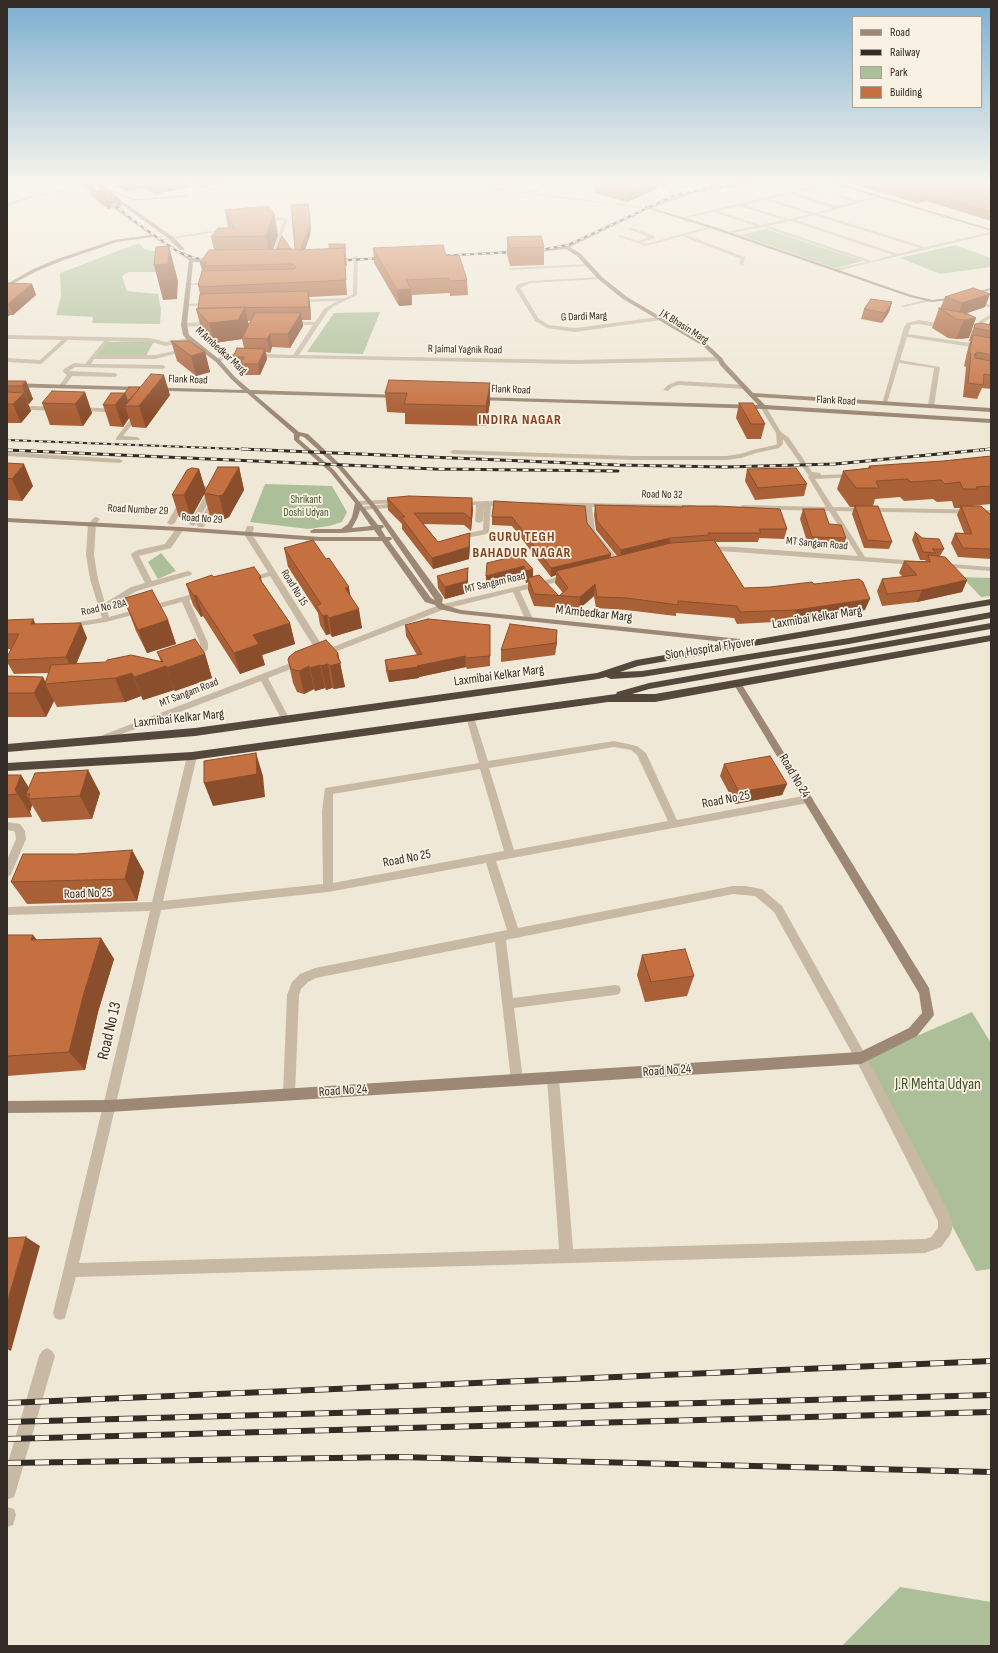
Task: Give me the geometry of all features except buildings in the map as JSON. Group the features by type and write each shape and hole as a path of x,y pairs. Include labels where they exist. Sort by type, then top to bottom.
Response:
{"highway":[{"name":"Laxmibai Kelkar Marg","path":"7,748 195,732 598,676 636,663 991,602"},
{"name":"Sion Hospital Flyover","path":"598,676 642,674 849,641 991,615"},
{"name":"Sion Hospital Flyover","path":"608,698 649,686 991,626"},
{"path":"7,767 52,768 192,756 608,698 655,698 991,638"}],"main road":[{"path":"7,286 35,270 59,260"},
{"name":"M Ambedkar Marg","path":"192,260 184,325 186,335 190,340 218,361 233,378 251,392 297,434 306,435 341,468 372,505 396,538 439,598 440,605"},
{"path":"209,260 223,262"},
{"name":"J K Bhasin Marg","path":"580,260 616,296 657,320 705,345 763,407"},
{"path":"807,260 910,296 929,300 956,298 991,289"},
{"name":"J K Bhasin Marg","path":"696,341 714,359"},
{"name":"Flank Road","path":"7,385 408,397"},
{"path":"752,395 991,410"},
{"name":"Flank Road","path":"472,398 763,407 991,421"},
{"name":"M Ambedkar Marg","path":"297,434 296,439 332,471 360,506 428,600 461,612 750,643"},
{"path":"343,531 351,525 360,506"},
{"name":"Road Number 29","path":"7,513 94,522 193,524 203,522 249,531 323,532 387,526"},
{"name":"Road No 29","path":"7,520 94,522 180,529 249,531 320,539 384,540 396,538"},
{"name":"Road No 24","path":"7,1107 109,1106 861,1058 913,1032 928,1016 925,992 737,683"}],"street":[{"path":"296,356 326,310 355,295 356,260"},
{"path":"741,264 742,260"},
{"path":"866,260 872,262"},
{"path":"836,270 879,260"},
{"path":"510,270 585,265"},
{"name":"G Dardi Marg","path":"598,278 530,282 520,285 518,288 537,320 547,326 575,330 657,320"},
{"path":"188,284 216,283"},
{"path":"966,296 991,306"},
{"path":"290,301 346,299"},
{"path":"903,306 929,300"},
{"path":"187,305 218,304"},
{"path":"981,322 991,316"},
{"path":"884,403 907,327 913,323 919,322 991,335"},
{"path":"283,323 317,324"},
{"path":"184,325 216,324"},
{"path":"905,335 991,348"},
{"path":"7,337 150,340 166,344 190,340"},
{"path":"7,360 41,362 67,338"},
{"path":"108,339 94,357 155,357 199,347"},
{"path":"238,355 242,346"},
{"name":"R Jaimal Yagnik Road","path":"218,361 223,358 238,355 573,362 714,359 721,361"},
{"path":"87,366 92,359"},
{"path":"897,361 937,367 931,406"},
{"path":"115,375 70,374 66,372 66,370 74,365 163,367"},
{"path":"62,386 70,374"},
{"path":"666,390 670,386 678,383 745,387"},
{"path":"152,395 157,389"},
{"path":"137,439 119,439 144,406"},
{"path":"7,407 62,409"},
{"path":"763,407 779,433 787,439 810,474 839,473 846,476"},
{"path":"69,409 124,411"},
{"path":"132,411 140,411"},
{"path":"453,452 634,458 726,458 741,456 755,451 777,447 780,444 779,433"},
{"path":"7,454 120,461"},
{"path":"861,475 811,477 863,559"},
{"path":"171,523 189,490 198,487 212,489 193,524"},
{"path":"203,522 220,488"},
{"path":"360,506 401,501 408,502"},
{"path":"452,503 516,504"},
{"path":"479,521 480,503"},
{"path":"490,503 492,522"},
{"path":"462,537 486,531 490,503"},
{"name":"Road No 32","path":"524,504 703,507"},
{"path":"588,505 591,531 618,564"},
{"path":"733,507 990,513"},
{"path":"203,522 221,520"},
{"path":"94,522 90,555 94,579 106,620"},
{"path":"149,584 135,556 141,552 168,546 180,529"},
{"name":"Road No 15","path":"249,531 316,656"},
{"name":"MT Sangam Road","path":"697,549 734,549 991,569"},
{"path":"103,607 134,589 188,573"},
{"path":"243,582 272,573"},
{"name":"MT Sangam Road","path":"96,740 263,677 440,605 516,590 574,575"},
{"name":"Road No 28A","path":"58,626 106,620 214,590"},
{"path":"516,590 529,619"},
{"path":"183,658 198,654 204,649 204,643 185,599"},
{"path":"263,677 286,720"},
{"path":"470,717 510,855"},
{"path":"328,888 326,811 328,791 614,744 634,748 641,753 674,824"},
{"name":"Road No 13","path":"60,1313 192,756"},
{"name":"Road No 25","path":"7,910 156,906 328,888 808,799"},
{"path":"7,826 16,827 20,831 21,839 7,872"},
{"path":"490,858 514,934"},
{"path":"70,1270 925,1246 936,1242 945,1230 945,1220 861,1058 778,909 758,892 733,890 315,973 304,978 296,986 293,995 289,1094"},
{"path":"500,936 517,1080"},
{"path":"508,1004 615,990"},
{"path":"553,1078 566,1256"},
{"path":"8,1491 46,1356"}],"green space":[{"path":"94,260 159,260 161,272 129,272 122,276 127,291 158,294 161,309 160,324 92,323 93,317 56,315 61,296 60,273"},
{"path":"812,260 863,261 835,268"},
{"path":"905,260 991,260 991,267 940,274"},
{"path":"380,312 363,354 307,352 334,313"},
{"path":"154,341 146,356 96,358 104,342"},
{"name":"Shrikant Doshi Udyan","path":"265,484 332,486 347,512 342,522 329,526 308,529 250,522"},
{"path":"161,553 176,571 158,579 148,562"},
{"path":"962,577 991,578 991,596 981,597"},
{"name":"J.R Mehta Udyan","path":"972,1012 991,1043 991,1269 976,1271 864,1059"},
{"path":"900,1587 991,1602 991,1646 842,1646"}],"railway":[{"path":"207,260 212,261"},
{"path":"336,261 350,260"},
{"path":"7,440 265,450"},
{"path":"242,449 617,465 726,467 835,464 991,449 980,450"},
{"path":"7,450 435,469 618,471"},
{"path":"7,1403 991,1361"},
{"path":"7,1422 991,1395"},
{"path":"7,1439 991,1412"},
{"path":"7,1463 399,1457 991,1472"}],"district":[{"name":"INDIRA NAGAR","path":"520,420"},
{"name":"GURU TEGH BAHADUR NAGAR","path":"522,546"}]}
